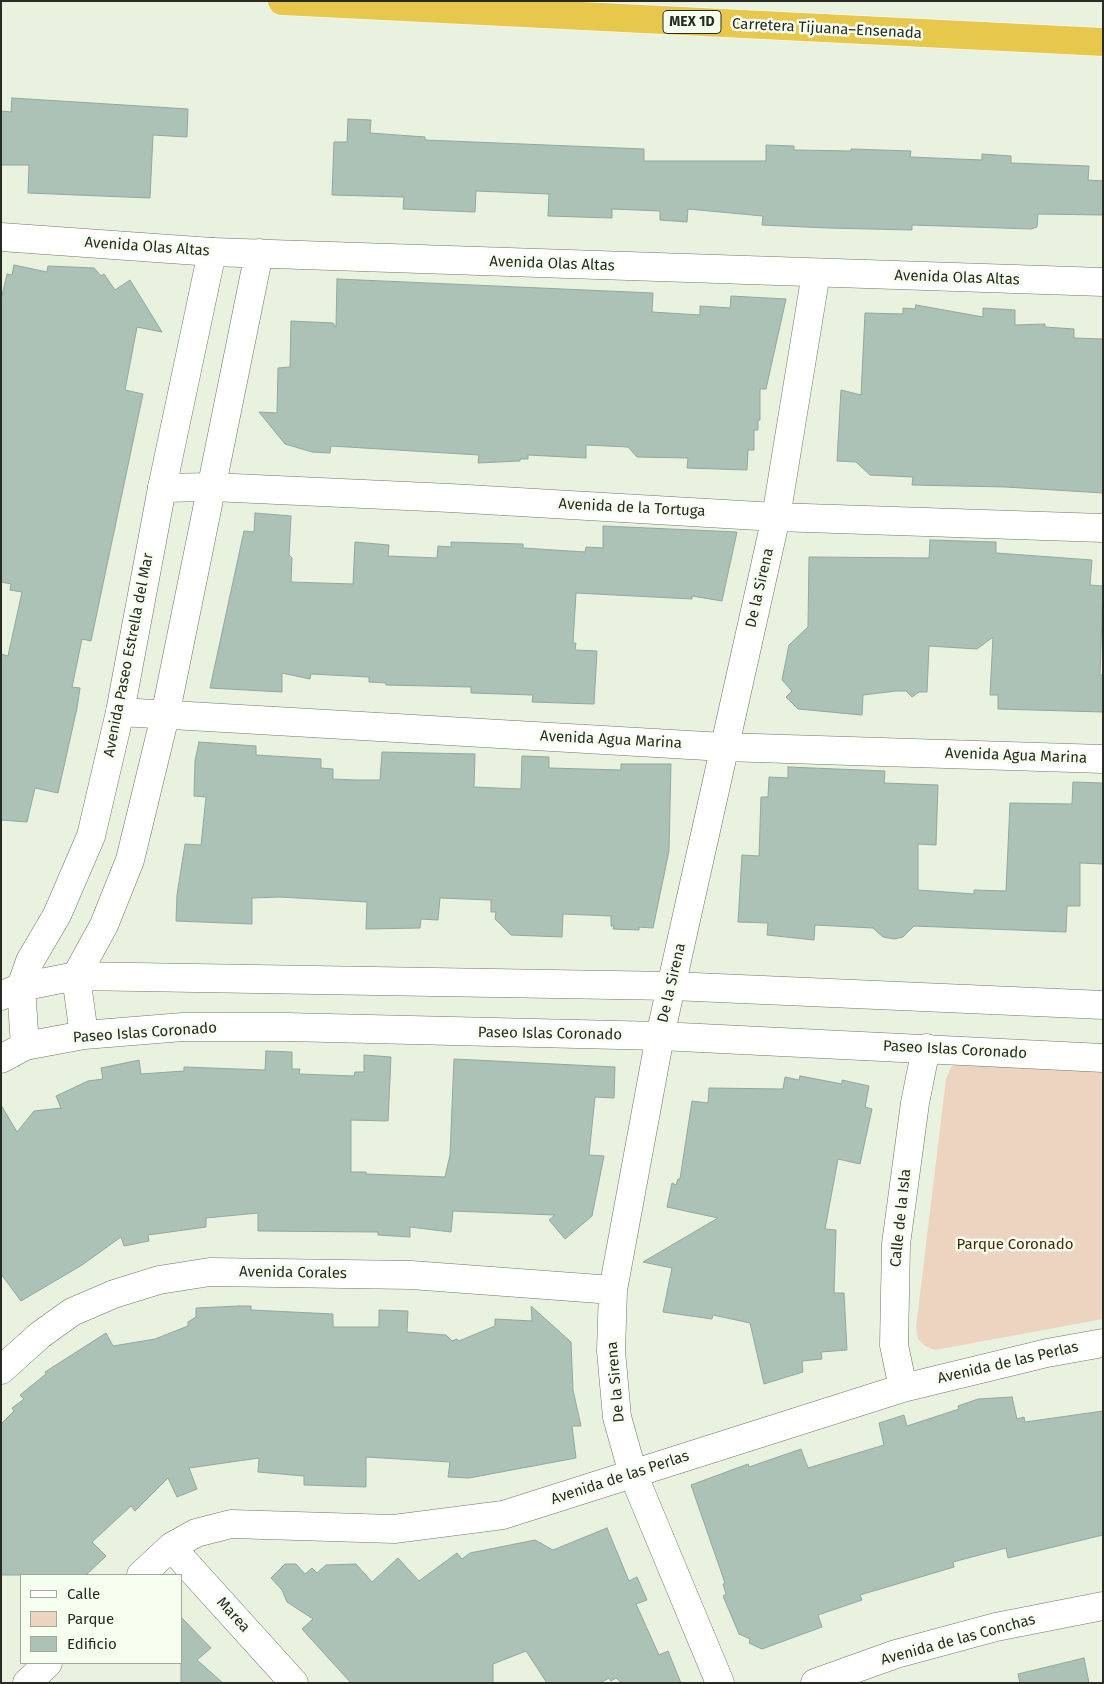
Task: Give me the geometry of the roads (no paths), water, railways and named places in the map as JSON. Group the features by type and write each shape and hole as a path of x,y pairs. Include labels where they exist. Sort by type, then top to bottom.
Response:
{"highway":[{"name":"Carretera Tijuana–Ensenada","path":"282,1 1103,42"}],"street":[{"name":"Avenida Olas Altas","path":"1,238 212,252 1103,282"},
{"name":"Avenida Paseo Estrella del Mar","path":"25,1046 11,992 56,915 91,836 120,712 162,488 212,252"},
{"path":"84,1035 76,976 104,925 130,860 165,716 260,253"},
{"name":"De la Sirena","path":"720,1683 633,1474 617,1417 611,1352 613,1290 660,1036 776,517 816,273"},
{"name":"Avenida de la Tortuga","path":"162,488 212,487 450,498 776,517 1103,528"},
{"name":"Avenida Agua Marina","path":"120,712 724,747 1103,759"},
{"path":"11,992 76,976 672,986 1103,1005"},
{"name":"Paseo Islas Coronado","path":"1,1059 25,1046 84,1035 183,1027 286,1027 660,1036 1103,1058"},
{"name":"Calle de la Isla","path":"903,1388 894,1345 896,1244 915,1103 926,1048"},
{"name":"Avenida Corales","path":"1,1370 40,1335 72,1312 114,1294 158,1280 210,1272 411,1275 613,1290"},
{"name":"Avenida de las Perlas","path":"142,1574 171,1547 196,1533 232,1524 394,1529 503,1514 903,1388 1048,1353 1103,1343"},
{"name":"Marea","path":"171,1547 294,1683"},
{"name":"Avenida de las Conchas","path":"815,1683 896,1654 996,1627 1103,1606"},
{"path":"26,1683 47,1664"}],"park label":[{"name":"Parque Coronado","path":"1015,1245"}]}
